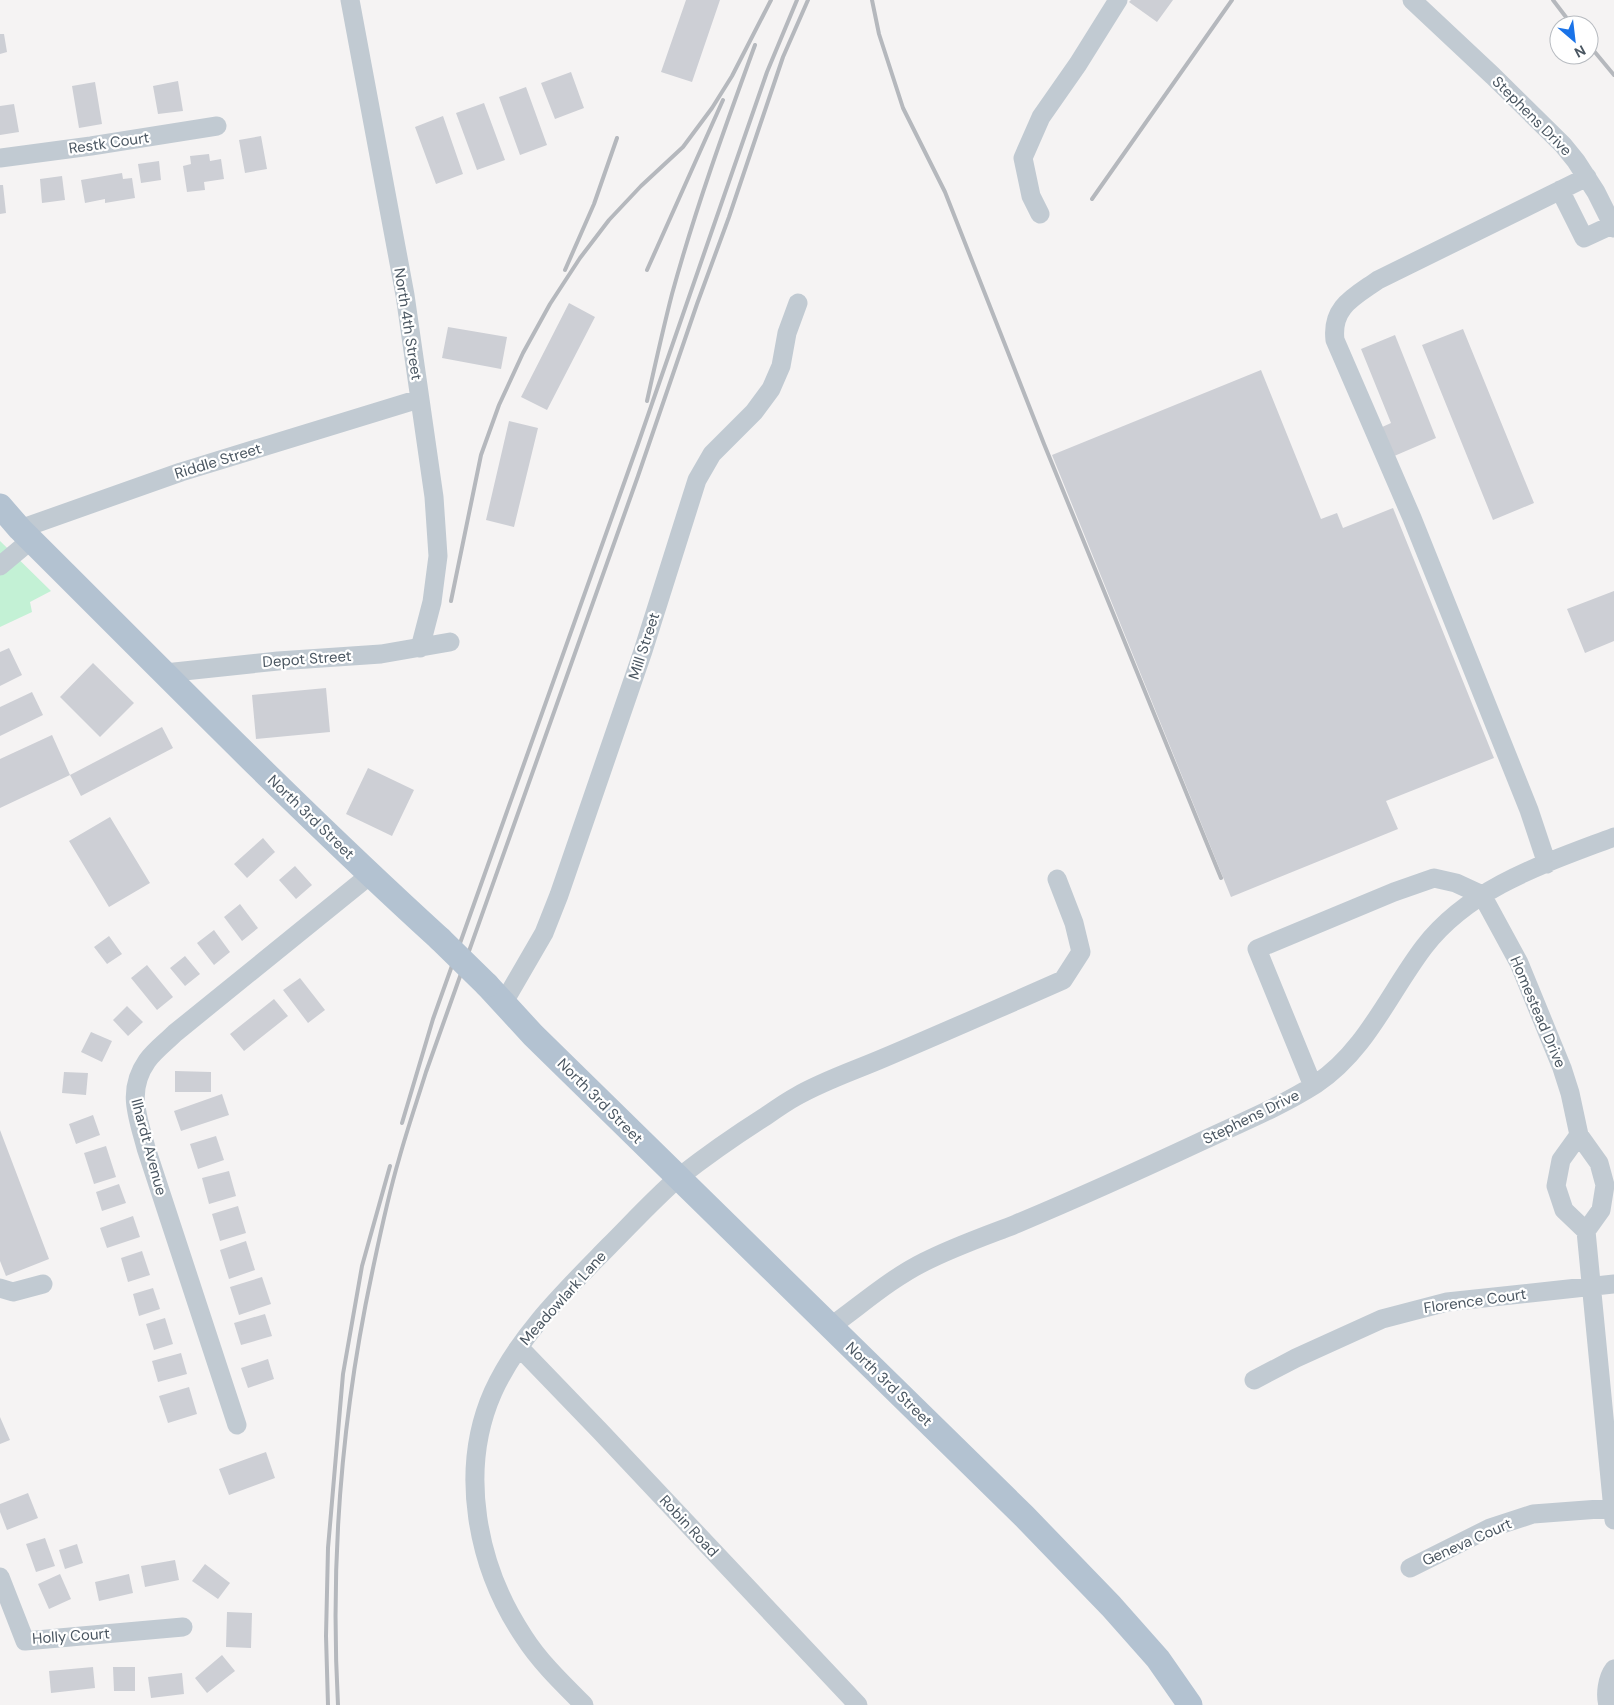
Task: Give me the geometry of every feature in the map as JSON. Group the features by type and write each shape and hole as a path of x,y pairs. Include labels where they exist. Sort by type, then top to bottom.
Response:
{"main road":[{"name":"North 3rd Street","path":"0,506 25,535 164,673 370,874 440,938 495,993 533,1035 1024,1516 1112,1606 1158,1659 1190,1705"}],"street":[{"name":"North 4th Street","path":"350,0 404,295 434,497 438,556 432,602 420,648"},
{"path":"1040,214 1031,196 1023,158 1041,117 1078,64 1118,0"},
{"name":"Stephens Drive","path":"1412,0 1563,146 1587,177 1613,226"},
{"name":"Restk Court","path":"0,158 217,126"},
{"path":"1547,864 1528,810 1423,546 1335,340 1334,328 1339,312 1348,301 1378,280 1587,177"},
{"path":"1560,190 1584,238 1613,226"},
{"name":"Mill Street","path":"495,993 544,933 559,895 642,651 697,480 712,454 754,412 771,389 781,366 788,332 798,303"},
{"name":"Riddle Street","path":"25,535 181,472 419,399"},
{"path":"0,566 25,535"},
{"name":"Depot Street","path":"164,673 278,661 381,654 450,642"},
{"name":"Stephens Drive","path":"830,1327 895,1279 924,1262 1106,1186 1277,1106 1313,1086 1336,1068 1367,1034 1424,948 1460,910 1506,882 1614,837"},
{"name":"Ilhardt Avenue","path":"237,1424 146,1148 135,1105 134,1092 136,1080 147,1060 175,1033 370,874"},
{"path":"1313,1086 1256,949 1394,892 1434,878 1456,883 1482,895"},
{"name":"Meadowlark Lane","path":"584,1705 524,1638 502,1598 485,1554 475,1488 475,1467 481,1428 493,1392 519,1347 569,1286 678,1178 738,1134 798,1095 1063,980 1081,952 1074,923 1057,879"},
{"name":"Homestead Drive","path":"1482,895 1519,963 1559,1059 1570,1093 1579,1135 1599,1163 1605,1185 1602,1210 1586,1231"},
{"path":"1579,1135 1561,1160 1556,1186 1564,1210 1586,1231 1613,1514"},
{"path":"0,1288 12,1292 43,1284"},
{"name":"Florence Court","path":"1254,1380 1296,1358 1382,1319 1447,1302 1614,1284"},
{"name":"Robin Road","path":"519,1347 858,1705"},
{"name":"Geneva Court","path":"1410,1568 1490,1528 1533,1514 1613,1514"},
{"name":"Holly Court","path":"0,1578 25,1640 183,1627"},
{"path":"1608,1705 1606,1697 1611,1673 1614,1669"}],"green space":[{"path":"0,541 51,591 30,602 32,612 0,627"}],"building":[{"path":"686,0 720,0 692,82 661,72"},
{"path":"1131,0 1173,0 1157,22 1129,2"},
{"path":"0,34 4,34 7,52 0,54"},
{"path":"571,72 584,108 555,119 541,83"},
{"path":"178,81 183,111 158,114 153,86"},
{"path":"95,82 102,124 79,128 72,86"},
{"path":"526,87 547,145 520,155 499,97"},
{"path":"484,103 505,160 477,170 456,113"},
{"path":"14,104 19,132 0,135 0,106"},
{"path":"443,116 463,174 436,184 415,127"},
{"path":"261,136 267,169 245,173 239,140"},
{"path":"209,154 210,161 221,159 224,179 204,182 205,190 187,192 183,166 191,164 190,156"},
{"path":"159,161 161,180 141,183 138,164"},
{"path":"122,173 123,179 132,178 135,198 105,203 105,199 85,203 81,180"},
{"path":"62,176 65,200 42,203 40,179"},
{"path":"0,185 3,185 6,213 0,214"},
{"path":"569,303 595,317 547,410 521,397"},
{"path":"448,327 507,337 501,369 442,358"},
{"path":"1463,329 1534,503 1493,520 1422,345"},
{"path":"1395,335 1436,438 1392,457 1380,428 1391,423 1361,349"},
{"path":"1261,370 1321,519 1337,513 1343,528 1393,508 1494,758 1386,801 1398,829 1231,897 1052,455"},
{"path":"509,421 538,428 514,527 486,520"},
{"path":"1614,591 1614,641 1585,653 1567,609"},
{"path":"9,648 22,675 0,686 0,652"},
{"path":"93,663 134,703 100,737 60,697"},
{"path":"326,688 330,732 256,739 252,695"},
{"path":"32,692 43,715 0,736 0,707"},
{"path":"162,727 173,748 81,796 70,775"},
{"path":"52,735 70,775 0,808 0,759"},
{"path":"368,768 414,790 392,836 346,814"},
{"path":"110,817 150,883 109,907 69,841"},
{"path":"263,838 275,852 247,878 234,864"},
{"path":"295,866 312,885 296,899 279,880"},
{"path":"240,904 258,928 242,941 224,917"},
{"path":"214,930 230,952 214,965 197,943"},
{"path":"109,936 122,954 107,964 94,947"},
{"path":"185,956 200,974 185,986 170,968"},
{"path":"147,965 173,997 157,1010 131,978"},
{"path":"300,978 325,1010 308,1023 283,990"},
{"path":"274,999 288,1016 244,1051 230,1034"},
{"path":"127,1006 143,1022 128,1036 113,1020"},
{"path":"91,1032 112,1041 102,1062 81,1052"},
{"path":"175,1071 211,1072 211,1092 175,1092"},
{"path":"64,1072 88,1073 86,1095 62,1093"},
{"path":"222,1094 229,1115 181,1131 174,1111"},
{"path":"93,1115 100,1135 76,1144 69,1124"},
{"path":"0,1130 49,1259 6,1276 0,1261"},
{"path":"216,1136 224,1160 198,1169 190,1144"},
{"path":"106,1146 116,1177 94,1184 84,1153"},
{"path":"229,1171 236,1196 209,1204 202,1178"},
{"path":"119,1184 126,1203 102,1211 96,1192"},
{"path":"238,1206 246,1233 220,1241 212,1214"},
{"path":"133,1216 140,1237 107,1248 100,1228"},
{"path":"246,1241 255,1270 229,1279 220,1250"},
{"path":"142,1251 150,1275 128,1282 121,1258"},
{"path":"262,1277 271,1304 239,1315 230,1287"},
{"path":"153,1288 160,1309 139,1316 133,1294"},
{"path":"265,1314 272,1336 241,1345 234,1323"},
{"path":"165,1318 173,1344 154,1350 146,1324"},
{"path":"181,1353 187,1374 158,1382 152,1361"},
{"path":"268,1359 274,1379 248,1388 241,1368"},
{"path":"189,1387 197,1414 168,1423 159,1396"},
{"path":"0,1417 10,1440 0,1444"},
{"path":"266,1452 275,1478 229,1495 219,1469"},
{"path":"28,1493 38,1518 7,1530 0,1512 0,1504"},
{"path":"45,1538 55,1566 36,1572 26,1544"},
{"path":"77,1544 83,1563 65,1569 59,1550"},
{"path":"175,1560 179,1580 145,1587 141,1566"},
{"path":"205,1564 230,1583 218,1599 192,1581"},
{"path":"60,1574 71,1599 49,1609 38,1584"},
{"path":"129,1574 133,1593 99,1601 95,1582"},
{"path":"227,1612 252,1613 251,1648 226,1647"},
{"path":"222,1655 235,1671 207,1693 195,1678"},
{"path":"93,1667 95,1688 51,1693 49,1671"},
{"path":"113,1667 135,1667 135,1691 114,1691"},
{"path":"182,1673 184,1694 151,1698 148,1677"}],"railway":[{"path":"451,601 481,455 499,405 523,353 550,304 580,258 609,220 641,186 683,147 712,108 732,76 771,0"},
{"path":"402,1123 433,1019 638,444 767,72 797,0"},
{"path":"338,1705 336,1651 337,1542 346,1433 362,1326 381,1230 395,1173 426,1072 638,476 783,57 808,0"},
{"path":"872,0 879,34 903,108 945,192 1044,444 1221,878"},
{"path":"1092,199 1232,0"},
{"path":"1553,0 1564,15"},
{"path":"647,401 669,307 690,231 755,45"},
{"path":"1599,57 1614,75"},
{"path":"647,270 723,100"},
{"path":"565,270 594,204 617,138"},
{"path":"328,1705 326,1636 328,1548 343,1374 362,1266 390,1166"}]}
